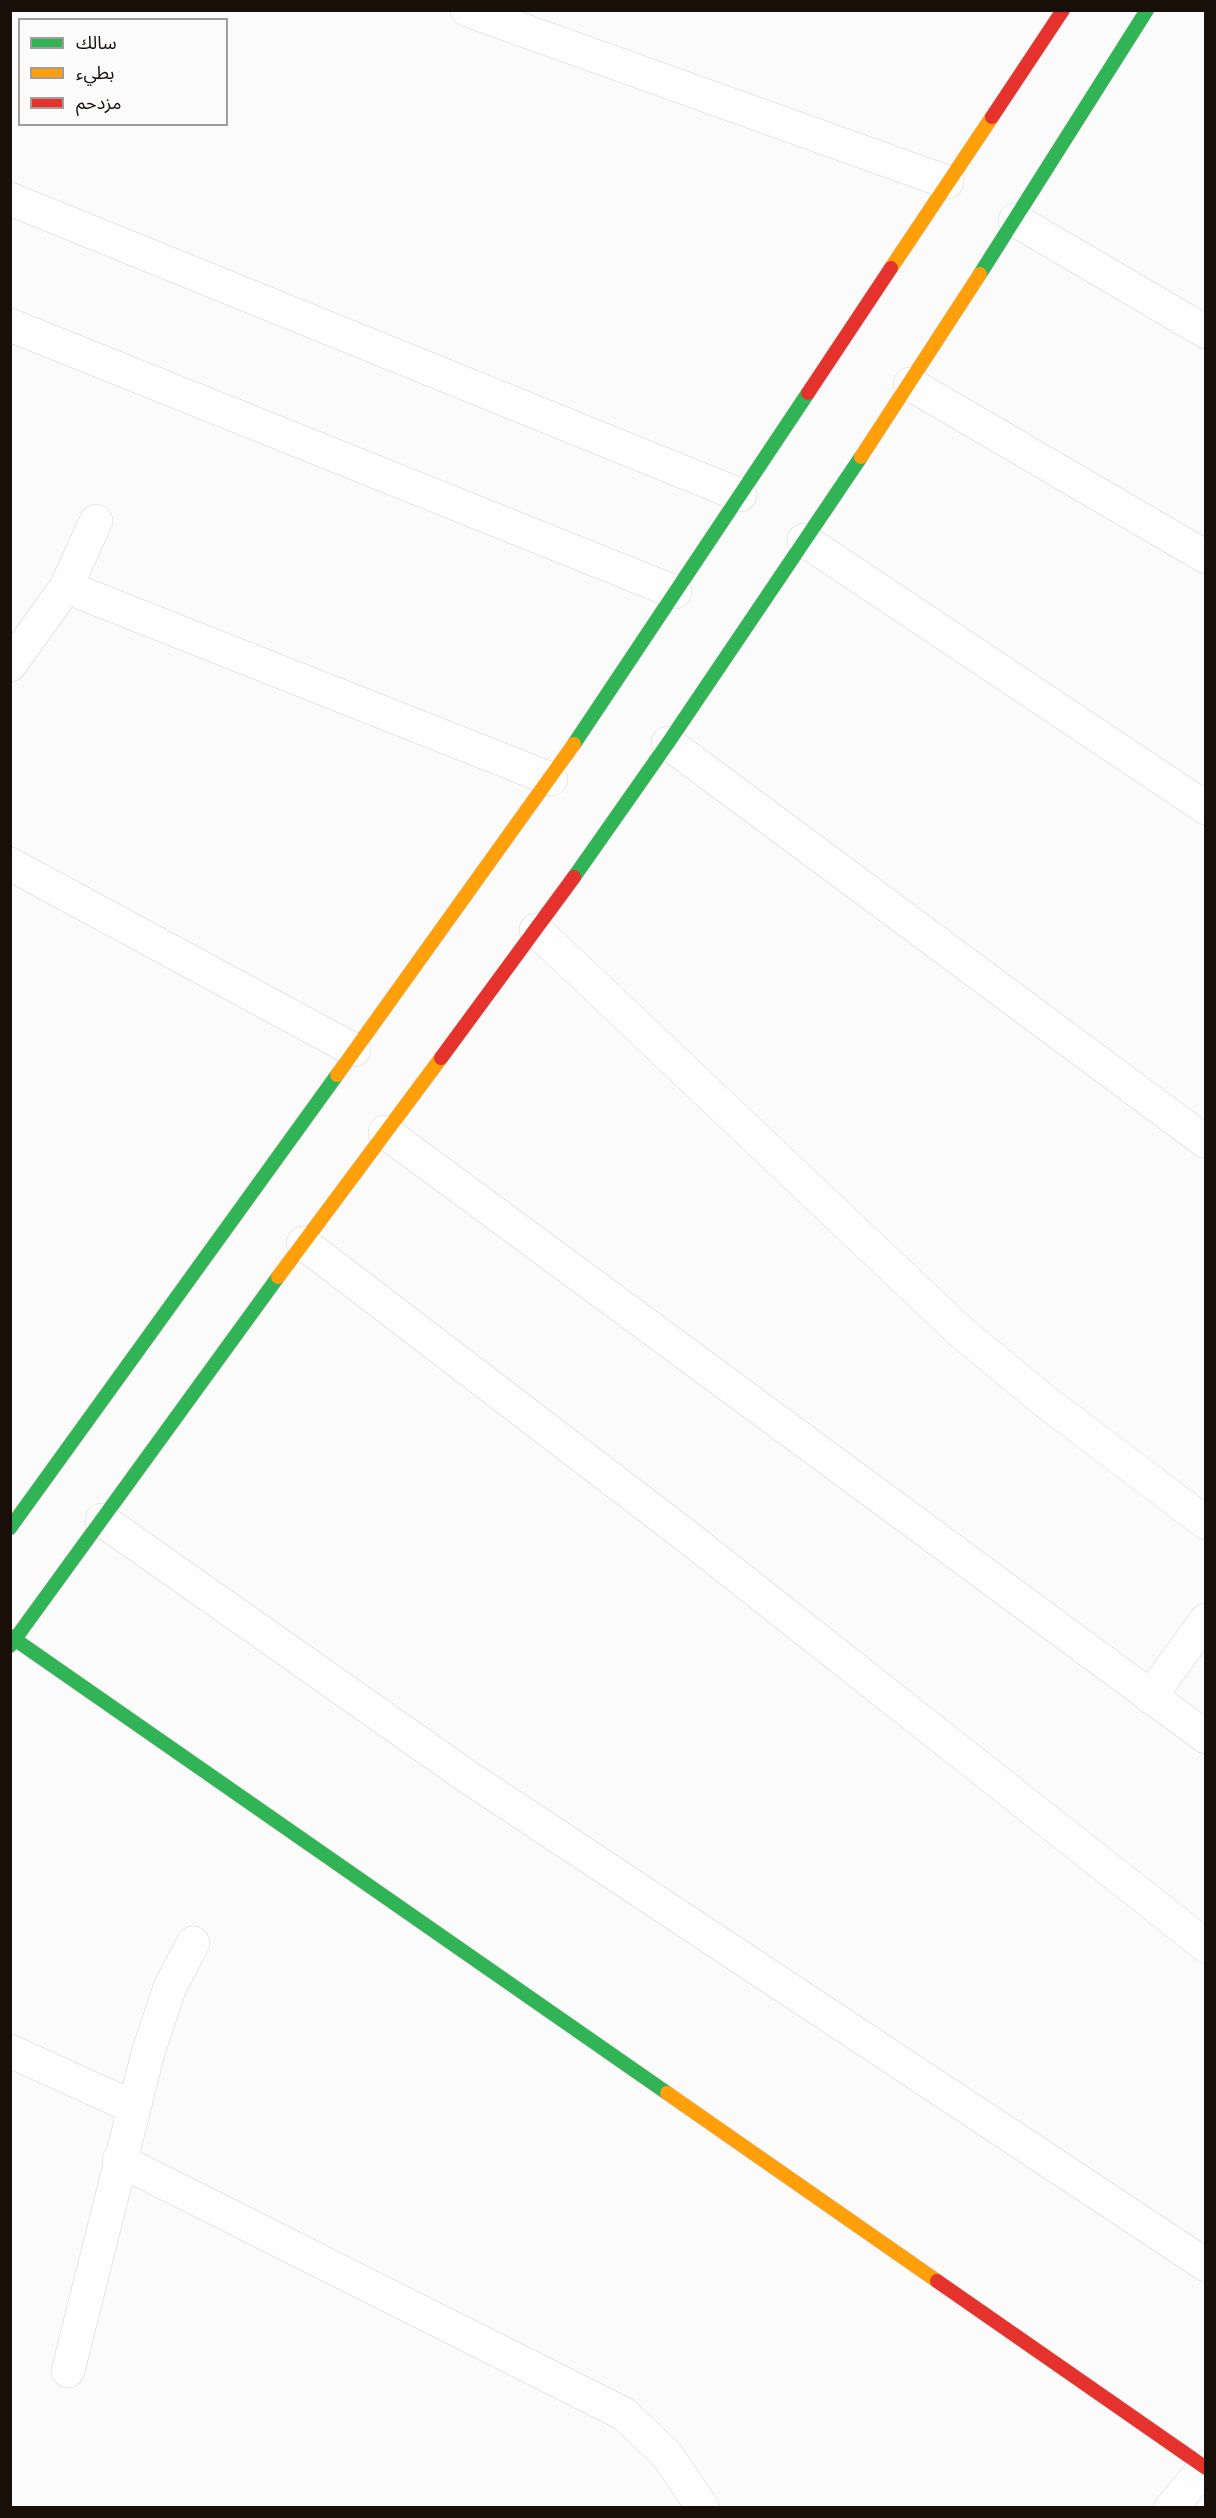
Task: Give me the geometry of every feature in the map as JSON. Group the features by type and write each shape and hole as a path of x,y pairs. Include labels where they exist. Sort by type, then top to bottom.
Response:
{"street":[{"path":"467,10 947,182"},
{"path":"10,1528 551,779 1063,10"},
{"path":"1147,10 910,384 668,743 536,930 303,1243 12,1641 1205,2468 1171,2508"},
{"path":"10,199 740,495"},
{"path":"1015,220 1206,332"},
{"path":"10,325 675,592"},
{"path":"910,384 1206,557"},
{"path":"10,665 66,587 96,521"},
{"path":"804,540 1206,808"},
{"path":"66,587 551,779"},
{"path":"668,743 1206,1142"},
{"path":"10,864 354,1050"},
{"path":"536,930 961,1332 1042,1399 1206,1523"},
{"path":"385,1132 1206,1737"},
{"path":"303,1243 698,1545 1206,1946"},
{"path":"102,1520 465,1775 1206,2265"},
{"path":"1150,1697 1206,1620"},
{"path":"68,2371 147,2053 170,1987 193,1943"},
{"path":"10,2051 132,2107"},
{"path":"119,2160 624,2414 667,2455 703,2508"}],"traffic: fast":[{"path":"980,274 1147,10"},
{"path":"574,744 808,393"},
{"path":"574,877 668,743 861,457"},
{"path":"10,1528 337,1075"},
{"path":"10,1646 278,1277"},
{"path":"10,1636 667,2093"}],"traffic: slow":[{"path":"891,268 992,117"},
{"path":"861,457 980,274"},
{"path":"337,1075 574,744"},
{"path":"278,1277 441,1058"},
{"path":"667,2093 937,2281"}],"traffic: jam":[{"path":"992,117 1063,10"},
{"path":"808,393 891,268"},
{"path":"441,1058 574,877"},
{"path":"937,2281 1206,2468"}]}
